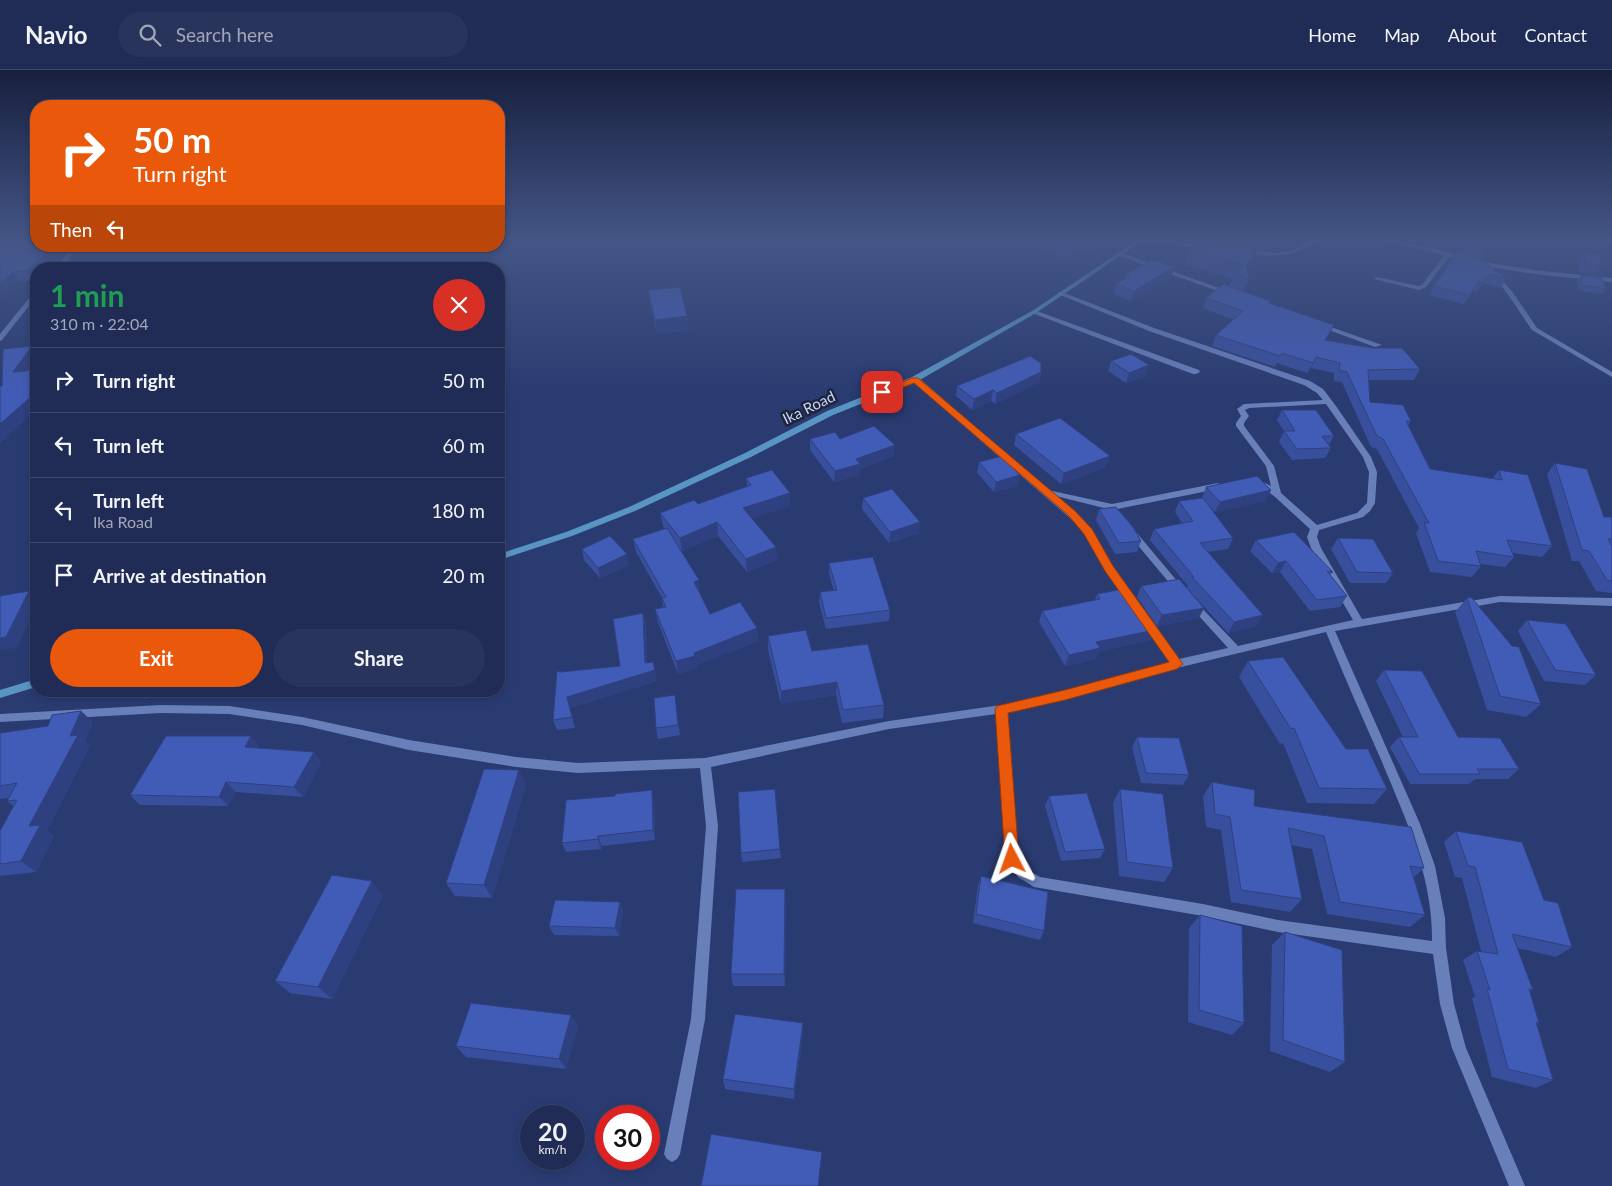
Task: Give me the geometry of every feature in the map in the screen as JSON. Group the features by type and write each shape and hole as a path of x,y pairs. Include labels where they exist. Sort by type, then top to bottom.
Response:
{"street":[{"name":"Ika Road","path":"505,555 569,534 632,509 748,455 830,413 915,379 1034,312 1063,291"},
{"path":"1225,291 1239,296"},
{"path":"1509,291 1534,329 1612,375"},
{"path":"1060,293 1096,309 1211,351 1307,383 1320,391 1371,464 1373,472 1371,502 1367,509 1360,515 1315,528"},
{"path":"0,339 30,301"},
{"path":"1034,312 1196,372"},
{"path":"1313,322 1378,345"},
{"path":"915,379 1071,513 1088,532 1109,568 1177,664"},
{"path":"1276,494 1270,466 1240,426 1245,416 1242,409 1247,406 1328,402"},
{"path":"1255,482 1276,494 1315,528"},
{"path":"1047,492 1112,507 1227,484"},
{"path":"1112,507 1122,522 1237,651"},
{"path":"1315,528 1312,536 1316,548 1360,623"},
{"path":"0,718 160,709 229,710 302,721 409,745 516,762 578,768 705,763 889,725 1001,709 1065,695 1177,664 1330,628 1500,599 1612,602"},
{"path":"1330,628 1414,824 1429,866 1439,918 1439,948 1447,1004 1459,1048 1518,1186"},
{"path":"0,694 30,685"},
{"path":"1001,709 1012,859 1022,873 1038,883 1203,910 1278,926 1439,948"},
{"path":"672,1154 698,1019 712,826 705,763"}],"building":[{"path":"648,291 681,291 687,316 655,320"},
{"path":"1215,291 1243,291 1270,301 1269,303 1334,325 1325,340 1372,348 1402,348 1420,369 1368,370 1370,402 1403,405 1411,421 1406,421 1430,469 1502,480 1499,470 1528,475 1552,546 1507,540 1514,557 1476,551 1481,566 1438,561 1424,522 1429,523 1383,439 1377,436 1347,372 1339,370 1340,363 1316,357 1313,363 1282,353 1280,356 1216,335 1243,311 1206,298"},
{"path":"1454,291 1472,291 1470,295"},
{"path":"30,346 13,372 30,371 30,398 0,424 0,386 2,386 3,349"},
{"path":"1131,354 1149,365 1129,373 1111,361"},
{"path":"1030,356 1041,363 1041,372 997,393 993,390 974,399 957,386"},
{"path":"1282,410 1316,410 1334,436 1322,436 1331,448 1297,449 1284,431 1295,431"},
{"path":"1060,418 1110,456 1064,473 1016,434"},
{"path":"874,426 895,445 856,459 860,464 835,471 810,439 835,432 840,439"},
{"path":"1002,456 1020,475 996,482 979,462"},
{"path":"1555,463 1587,469 1604,517 1612,517 1612,539 1608,539 1612,546 1612,581 1607,580 1589,551 1582,550"},
{"path":"772,470 790,493 743,508 776,547 746,559 717,522 680,538 660,513 694,500 698,504 751,485 746,478"},
{"path":"1257,476 1271,490 1220,502 1206,487"},
{"path":"892,489 920,522 890,532 863,498"},
{"path":"1203,498 1233,538 1200,543 1263,615 1234,622 1192,577 1194,577 1154,529 1193,521 1179,501"},
{"path":"1116,507 1133,527 1141,541 1119,543 1099,509"},
{"path":"667,528 699,580 694,582 710,614 740,602 757,628 694,653 695,656 676,661 655,609 666,607 662,598 666,597 633,539"},
{"path":"1294,532 1333,572 1327,571 1347,596 1317,600 1286,561 1278,563 1256,540"},
{"path":"610,536 627,554 598,568 582,549"},
{"path":"1338,538 1373,539 1393,573 1357,572"},
{"path":"873,557 890,610 826,618 820,592 837,590 829,563"},
{"path":"1179,579 1204,608 1162,615 1141,586"},
{"path":"1128,588 1149,617 1146,618 1155,630 1096,642 1100,648 1069,655 1042,611 1100,599 1097,594"},
{"path":"29,591 6,637 0,638 0,596"},
{"path":"1471,597 1512,646 1519,647 1541,704 1500,696 1467,598"},
{"path":"643,613 645,663 653,662 655,670 567,697 572,717 553,720 557,671 620,666 613,619"},
{"path":"1527,620 1566,624 1596,675 1555,670"},
{"path":"806,630 812,651 868,644 884,705 843,710 837,682 781,691 768,636"},
{"path":"1283,657 1346,749 1368,749 1387,789 1319,788 1294,728 1291,729 1248,661"},
{"path":"1384,670 1422,671 1458,737 1500,738 1519,769 1477,769 1480,774 1419,774 1399,737 1418,737"},
{"path":"675,695 678,725 656,728 654,698"},
{"path":"81,711 70,736 78,735 29,826 40,825 21,861 0,864 0,831 17,800 7,801 17,783 0,786 0,733 48,726 52,715"},
{"path":"166,736 251,736 245,747 314,752 294,787 226,782 219,797 130,795"},
{"path":"1137,737 1179,738 1189,775 1146,773"},
{"path":"484,769 519,770 484,885 446,883"},
{"path":"1212,782 1255,790 1254,806 1411,827 1424,868 1410,866 1425,915 1340,902 1324,836 1288,828 1302,899 1241,890 1230,817 1215,814"},
{"path":"775,789 780,849 741,853 738,792"},
{"path":"1120,789 1163,794 1173,868 1127,862"},
{"path":"652,790 653,830 598,836 598,839 562,843 566,800 615,796 615,794"},
{"path":"1087,793 1105,849 1065,852 1049,796"},
{"path":"1456,831 1522,842 1544,900 1558,903 1572,947 1512,934 1533,990 1529,989 1539,1023 1536,1022 1553,1080 1508,1069 1487,989 1490,990 1477,951 1498,954 1475,867 1468,866"},
{"path":"332,875 372,881 318,987 275,981"},
{"path":"981,876 1048,892 1044,931 976,914"},
{"path":"736,889 785,889 784,974 731,974"},
{"path":"555,900 620,902 615,928 549,926"},
{"path":"1200,915 1242,926 1244,1023 1199,1010"},
{"path":"1285,932 1342,950 1345,1062 1283,1040"},
{"path":"471,1003 571,1015 559,1059 456,1046"},
{"path":"735,1014 803,1023 794,1089 723,1079"},
{"path":"711,1134 822,1152 818,1186 701,1186"}],"route":[{"path":"882,392 915,379 1071,513 1088,532 1109,568 1177,664 1065,695 1001,709 1012,859"}]}
